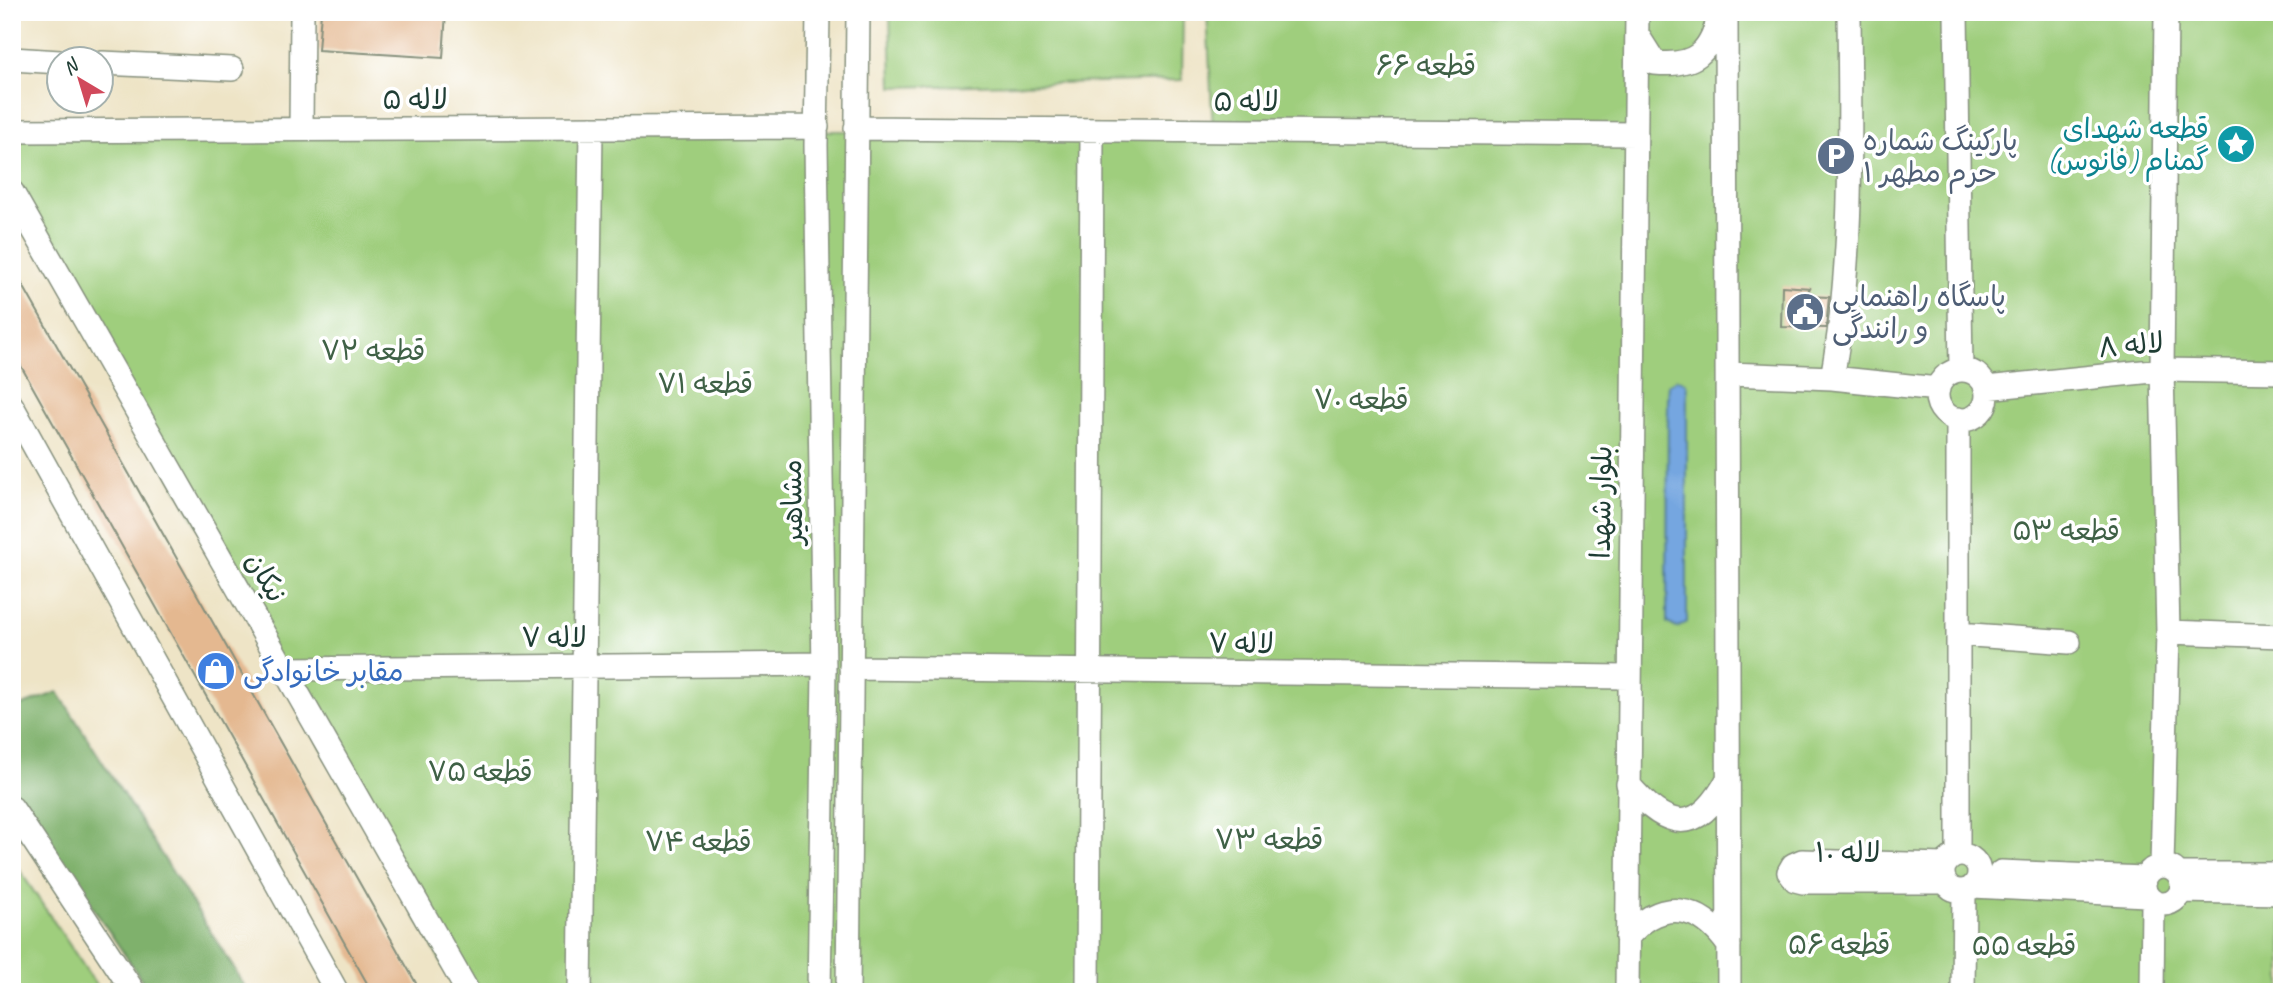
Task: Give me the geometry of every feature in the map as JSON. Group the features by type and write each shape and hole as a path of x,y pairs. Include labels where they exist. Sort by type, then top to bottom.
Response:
{"street":[{"path":"301,129 302,12"},
{"name":"مشاهیر","path":"818,12 824,664 819,992"},
{"path":"848,992 858,12"},
{"name":"بلوار شهدا","path":"1627,992 1637,12"},
{"path":"1637,36 1655,63 1680,66 1699,55 1715,36 1723,12"},
{"path":"1723,12 1729,374 1729,992"},
{"path":"1832,378 1842,315 1850,127 1849,12"},
{"path":"1956,12 1961,370"},
{"path":"2152,992 2162,887 2168,632 2162,370 2166,12"},
{"path":"12,59 46,60"},
{"path":"116,64 232,69"},
{"name":"لاله ۵","path":"12,131 817,127"},
{"path":"580,992 587,666 592,128"},
{"name":"لاله ۵","path":"856,128 1636,134"},
{"path":"1088,992 1092,130"},
{"name":"نیکان","path":"12,192 468,992"},
{"path":"1961,370 1977,375 1986,388 1987,396 1980,411 1966,419 1950,417 1939,405 1938,389 1946,375 1961,370"},
{"name":"لاله ۸","path":"1986,388 2162,370 2282,372"},
{"path":"1729,374 1832,378 1938,389"},
{"path":"12,406 337,992"},
{"path":"1958,419 1963,992"},
{"path":"2168,632 2282,635"},
{"path":"1958,634 2069,642"},
{"name":"لاله ۷","path":"284,669 824,664"},
{"name":"لاله ۷","path":"851,668 1629,677"},
{"path":"1628,784 1654,811 1670,820 1692,819 1711,807 1729,777"},
{"path":"12,808 134,992"},
{"name":"لاله ۱۰","path":"1960,875 1803,882 1795,880 1788,872 1793,865 1802,861 1960,875 2282,892"},
{"name":"لاله ۱۰","path":"2162,887 2282,874"},
{"path":"2162,887 2168,992"},
{"path":"1627,938 1651,916 1677,910 1686,911 1717,929 1729,946"}],"green space":[{"path":"890,12 1183,12 1182,80 892,87"},
{"path":"1207,12 2282,12 2282,992 458,992 12,193 12,131 1213,131"},
{"path":"58,692 248,992 150,992 12,788 12,709"},
{"path":"12,859 101,992 12,992"}],"water":[{"path":"1678,379 1687,384 1687,622 1677,628 1667,623 1668,385"}],"building":[{"path":"321,12 446,12 443,58 318,50"},
{"name":"مقابر خانوادگی","path":"12,266 421,992 372,992 12,350"},
{"name":"پاسگاه راهنمایی و رانندگی","path":"1782,286 1810,288 1806,296 1829,297 1826,328 1781,327"}],"place":[{"name":"قطعه‌ شهدای گمنام (فانوس)","path":"2236,144"},
{"name":"پارکینگ شماره ۱ حرم مطهر","path":"1836,156"},
{"name":"پاسگاه راهنمایی و رانندگی","path":"1805,312"},
{"name":"مقابر خانوادگی","path":"216,671"}],"park label":[{"name":"قطعه ۶۶","path":"1426,65"},
{"name":"قطعه ۷۲","path":"373,350"},
{"name":"قطعه ۷۱","path":"705,383"},
{"name":"قطعه ۷۰","path":"1361,399"},
{"name":"قطعه ۵۳","path":"2066,530"},
{"name":"قطعه ۷۵","path":"480,771"},
{"name":"قطعه ۷۳","path":"1269,839"},
{"name":"قطعه ۷۴","path":"698,841"},
{"name":"قطعه ۵۶","path":"1839,944"},
{"name":"قطعه ۵۵","path":"2024,945"}]}
